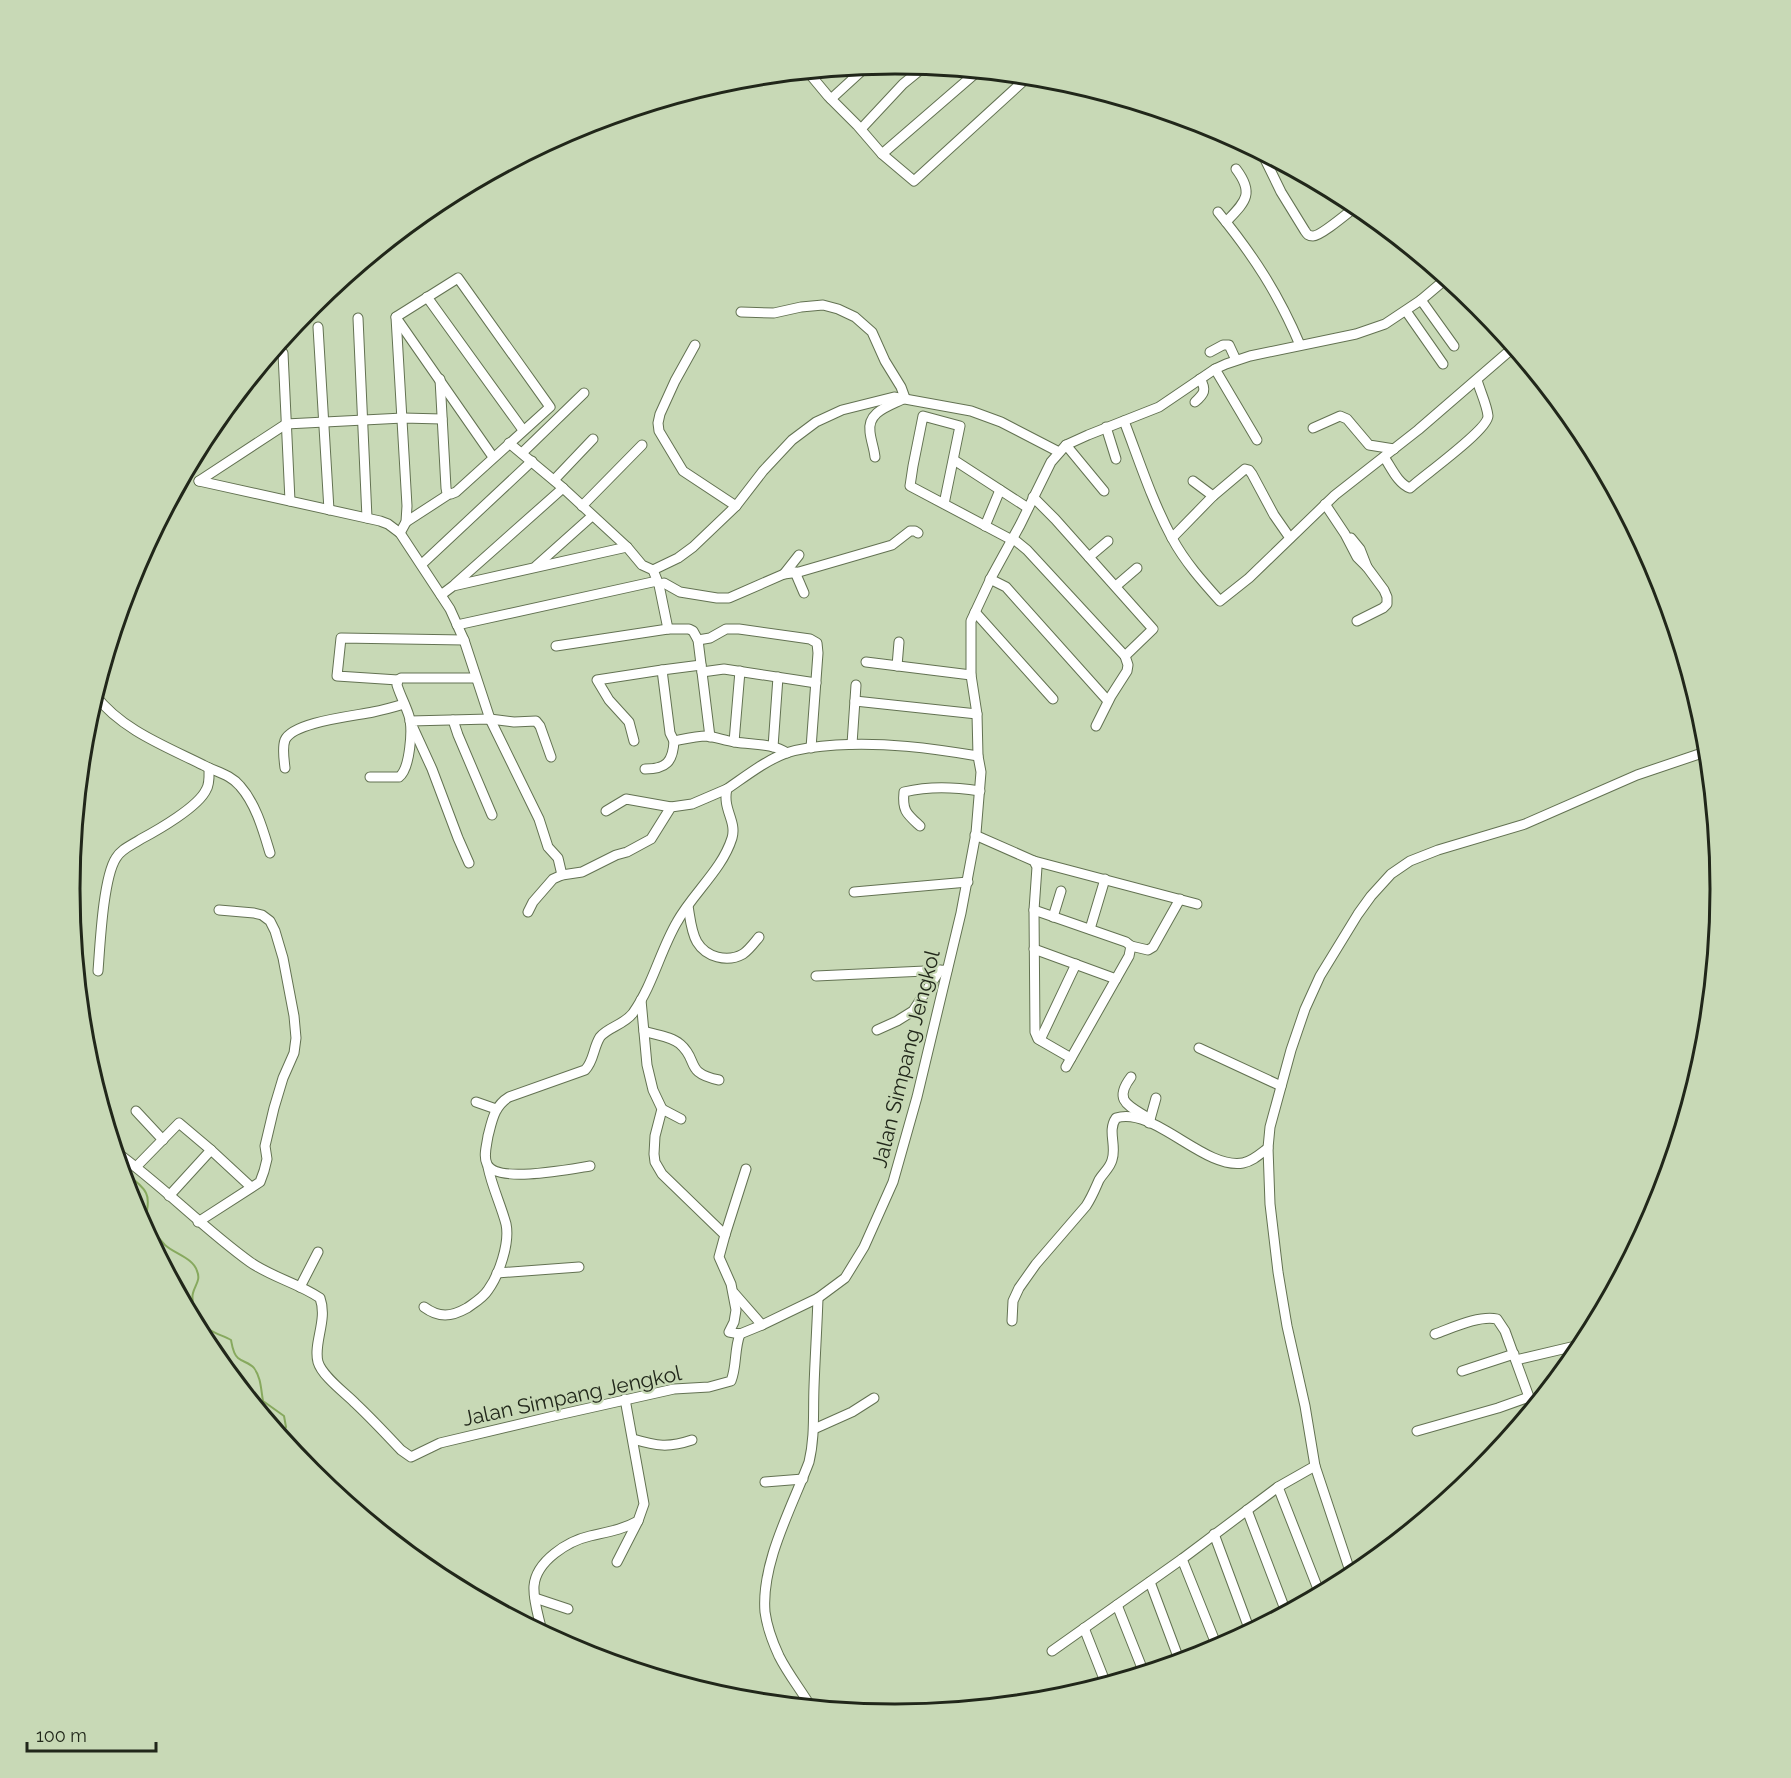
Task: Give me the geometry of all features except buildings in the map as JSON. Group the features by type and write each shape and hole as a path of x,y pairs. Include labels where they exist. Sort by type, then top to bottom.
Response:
{"street":[{"path":"861,129 915,74"},
{"path":"831,99 857,75"},
{"path":"882,154 971,77"},
{"path":"813,78 882,154 914,181 1021,83"},
{"path":"1267,164 1281,192 1309,236 1320,233 1349,211"},
{"path":"1226,222 1240,207 1247,194 1244,181 1236,169"},
{"path":"1218,212 1263,272 1283,307 1300,345"},
{"path":"396,317 458,278 550,406 456,492 449,494 406,522"},
{"name":"Jalan Simpang Jengkol","path":"126,1160 198,1222 253,1264 320,1298 322,1306 318,1363 341,1392 411,1457 440,1443 625,1399 674,1389 709,1387 731,1381 735,1370 735,1346 740,1334 818,1298 845,1278 878,1218 893,1182 917,1097 944,970 968,882 975,835 981,771 978,756 977,714 971,675 971,621 990,579 1051,462 1066,445 1159,407 1215,369 1236,360 1344,336 1385,324 1421,300 1441,283"},
{"path":"427,297 523,429"},
{"path":"1421,300 1454,346"},
{"path":"741,312 774,313 823,305 855,317 872,332 905,398"},
{"path":"1406,310 1443,364"},
{"path":"396,317 493,458"},
{"path":"396,317 407,506 406,522 400,533"},
{"path":"358,318 367,518"},
{"path":"318,327 329,510"},
{"path":"695,345 660,414 659,431 683,471 736,506"},
{"path":"1210,352 1223,345 1229,345 1236,360"},
{"path":"1124,421 1150,490 1172,538 1191,567 1220,601 1249,579 1325,504 1509,351"},
{"path":"283,353 290,501"},
{"path":"1215,369 1257,440"},
{"path":"1195,402 1204,392 1200,378"},
{"path":"440,379 446,488 449,494"},
{"path":"1384,457 1401,482 1410,488 1467,442 1484,427 1488,417 1477,380"},
{"path":"522,453 584,393"},
{"path":"653,570 678,558 693,547 736,506 792,440 816,422 842,410 868,402 894,397 971,411 1001,422 1059,452"},
{"path":"875,457 870,423 876,412 905,398"},
{"path":"944,504 960,426 923,416 910,486 985,526 1016,541 1125,656 1127,671 1108,701 1096,726"},
{"path":"1313,428 1341,416 1347,419 1369,445 1372,466"},
{"path":"442,419 403,418 286,424 200,481 367,518 388,524 400,533 422,564 458,625 490,719 538,819 548,847 558,858 562,875"},
{"path":"1106,427 1116,459"},
{"path":"554,480 593,439"},
{"path":"509,443 563,488 627,547 642,565 653,570 668,628"},
{"path":"582,506 642,445"},
{"path":"1066,445 1104,490"},
{"path":"1369,445 1394,449"},
{"path":"954,460 1028,508"},
{"path":"422,564 532,461"},
{"path":"1172,538 1213,496 1245,469 1249,470 1274,515 1290,538"},
{"path":"1193,481 1213,496"},
{"path":"441,595 563,488"},
{"path":"985,526 1000,490"},
{"path":"1033,497 1153,629 1125,656"},
{"path":"1325,504 1357,557 1384,590 1387,602 1383,608 1357,621"},
{"path":"534,568 592,516"},
{"path":"458,625 658,583 664,583 680,592 697,596 729,598 784,574 892,545 910,531 918,533"},
{"path":"1089,557 1108,541"},
{"path":"453,586 627,547"},
{"path":"784,574 799,555"},
{"path":"1116,586 1137,568"},
{"path":"795,572 804,593"},
{"path":"990,579 1006,587 1108,701"},
{"path":"975,612 1053,699"},
{"path":"556,645 668,628 693,631 698,640 710,737"},
{"path":"698,640 710,638 726,629 739,629 810,639 817,643 811,748"},
{"path":"464,640 341,638 337,676 398,680 401,678 476,678"},
{"path":"897,666 899,642"},
{"path":"866,662 971,675"},
{"path":"634,741 629,722 609,700 597,680 662,670 701,668 816,682"},
{"path":"645,769 666,765 672,759 674,741 670,733 662,670"},
{"path":"734,742 740,671"},
{"path":"773,747 778,677"},
{"path":"398,680 398,687 410,721 432,769 469,863"},
{"path":"852,744 856,685"},
{"path":"855,702 977,714"},
{"path":"102,703 130,728 208,768 224,773 239,785 257,814 270,853"},
{"path":"285,768 285,741 300,729 328,720 375,712 404,704"},
{"path":"410,721 490,719 537,722 551,757"},
{"path":"453,720 492,815"},
{"path":"370,777 403,775 409,747 410,721"},
{"path":"674,741 710,737 780,748 787,753"},
{"path":"606,811 627,799 671,807 692,804 727,789 760,766 787,753 811,748 852,744 897,745 978,756"},
{"path":"1349,1567 1315,1466 1304,1397 1287,1326 1270,1204 1268,1148 1270,1127 1305,1009 1320,976 1358,914 1391,874 1421,856 1525,824 1637,775 1699,754"},
{"path":"98,971 108,886 114,860 122,850 198,801 208,785 208,768"},
{"path":"920,826 905,810 904,792 940,787 980,791"},
{"path":"424,1306 440,1315 455,1313 466,1308 488,1291 504,1252 507,1232 486,1161 486,1151 496,1110 502,1101 517,1093 585,1070 591,1062 601,1036 628,1019 657,968 672,930 728,849 734,828 725,798 727,789"},
{"path":"528,912 533,902 553,879 582,872 644,843 654,834 671,807"},
{"path":"975,835 1034,861 1197,904"},
{"path":"1034,861 1037,867 1034,910 1034,1026 1036,1038 1069,1063 1130,953 1131,946"},
{"path":"1090,929 1105,879"},
{"path":"854,892 968,882"},
{"path":"1053,917 1061,891"},
{"path":"1034,910 1126,942 1131,946 1148,950 1153,947 1180,899"},
{"path":"688,906 694,936 698,944 713,956 726,959 737,957 759,937"},
{"path":"198,1222 260,1182 267,1159 265,1146 267,1134 283,1078 294,1053 295,1027 284,958 270,921 254,913 219,910"},
{"path":"1035,949 1116,979"},
{"path":"1040,1040 1076,964"},
{"path":"816,976 944,970"},
{"path":"878,1030 913,1011 944,970"},
{"path":"640,1000 645,1054 653,1090 662,1109 681,1119"},
{"path":"644,1031 680,1044 697,1072 719,1080"},
{"path":"1199,1048 1281,1086"},
{"path":"1131,1077 1123,1089 1122,1097 1127,1104 1150,1121 1225,1162 1244,1163 1256,1158 1268,1148"},
{"path":"1150,1121 1156,1098"},
{"path":"476,1102 496,1110"},
{"path":"662,1109 654,1146 657,1168 725,1235"},
{"path":"136,1112 163,1140"},
{"path":"1012,1321 1013,1301 1019,1288 1036,1264 1091,1200 1101,1177 1112,1161 1112,1128 1115,1120 1119,1117 1129,1117 1150,1121"},
{"path":"136,1167 179,1123 251,1187"},
{"path":"170,1196 211,1150"},
{"path":"488,1167 508,1174 590,1167"},
{"path":"740,1334 729,1332 736,1310 733,1292 719,1257 746,1169"},
{"path":"300,1287 318,1252"},
{"path":"497,1273 579,1267"},
{"path":"733,1292 762,1325"},
{"path":"806,1700 779,1656 765,1611 770,1564 812,1452 818,1298"},
{"path":"1435,1334 1479,1319 1497,1319 1502,1324 1530,1400"},
{"path":"1462,1371 1515,1357 1571,1347"},
{"path":"1417,1431 1529,1397"},
{"path":"814,1429 852,1412 874,1398"},
{"path":"617,1562 644,1504 625,1399"},
{"path":"633,1439 661,1446 673,1446 692,1440"},
{"path":"1052,1651 1182,1559 1278,1487 1315,1466"},
{"path":"765,1482 803,1479"},
{"path":"1278,1487 1317,1586"},
{"path":"1247,1510 1283,1605"},
{"path":"540,1622 534,1587 538,1574 558,1550 573,1541 619,1530 638,1521"},
{"path":"1214,1534 1247,1624"},
{"path":"1182,1559 1214,1639"},
{"path":"1150,1582 1177,1654"},
{"path":"535,1598 568,1609"},
{"path":"1117,1605 1141,1666"},
{"path":"1084,1628 1104,1678"}],"waterway":[{"path":"134,1180 148,1197 147,1212"},
{"path":"159,1238 169,1248 188,1259 195,1267 198,1277 192,1298 193,1304"},
{"path":"209,1329 231,1340 236,1356 254,1368 259,1379 263,1401 284,1416 285,1430"}]}
